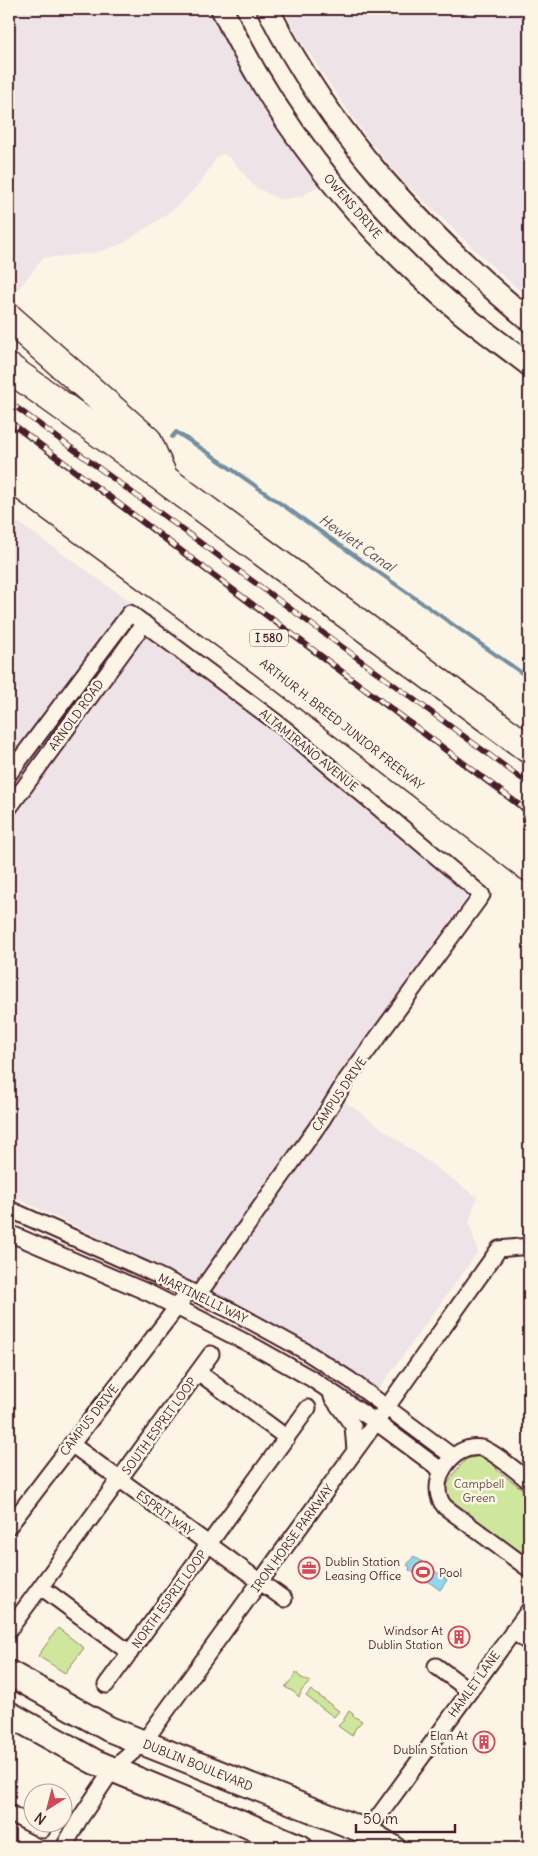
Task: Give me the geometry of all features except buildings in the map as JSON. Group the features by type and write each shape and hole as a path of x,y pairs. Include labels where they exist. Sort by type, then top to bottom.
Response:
{"highway":[{"path":"9,318 148,440 164,479"},
{"path":"9,368 164,479 529,749"},
{"name":"I 580","path":"9,443 529,834"},
{"name":"ARTHUR H. BREED JUNIOR FREEWAY","path":"9,476 260,660 529,867"}],"main road":[{"name":"DUBLIN BOULEVARD","path":"9,1673 109,1729 366,1832 392,1847"},
{"path":"9,1714 88,1759 300,1847"}],"street":[{"name":"OWENS DRIVE","path":"222,9 257,77 283,117 316,164 365,221 392,250 460,312 529,364"},
{"path":"268,9 320,99 349,139 382,179 421,221 472,270 529,320"},
{"name":"ALTAMIRANO AVENUE","path":"130,612 284,728 482,895"},
{"name":"ARNOLD ROAD","path":"9,774 130,612"},
{"name":"ARNOLD ROAD","path":"9,808 144,623"},
{"name":"CAMPUS DRIVE","path":"9,1526 178,1306 193,1293 322,1120 348,1078 482,895"},
{"name":"MARTINELLI WAY","path":"9,1209 232,1311 305,1351 387,1407"},
{"name":"MARTINELLI WAY","path":"9,1233 178,1306 312,1379 376,1422"},
{"name":"IRON HORSE PARKWAY","path":"64,1847 79,1820 113,1769 143,1743 387,1407 499,1249 529,1246"},
{"name":"SOUTH ESPRIT LOOP","path":"120,1480 211,1354"},
{"name":"MARTINELLI WAY","path":"282,1362 334,1399 353,1426 355,1451"},
{"name":"SOUTH ESPRIT LOOP","path":"198,1372 287,1438"},
{"path":"387,1407 452,1456"},
{"path":"209,1544 308,1408"},
{"path":"376,1422 441,1470"},
{"name":"ESPRIT WAY","path":"71,1444 284,1599"},
{"path":"529,1481 488,1450 471,1448 452,1456 441,1470 439,1490 440,1502 445,1507 529,1569"},
{"path":"9,1630 120,1480"},
{"name":"NORTH ESPRIT LOOP","path":"106,1685 209,1544"},
{"name":"NORTH ESPRIT LOOP","path":"40,1587 130,1653"},
{"name":"HAMLET LANE","path":"366,1832 529,1610"},
{"path":"513,1631 529,1643"},
{"path":"436,1666 470,1691"},
{"path":"9,1813 22,1820"}],"shaded area":[{"path":"9,9 209,9 225,44 263,110 319,185 303,196 280,200 255,187 230,158 223,154 217,157 201,182 178,206 157,221 122,244 95,253 43,258 17,291 9,285"},
{"path":"284,9 529,9 529,298 496,270 402,180 367,138 329,83 299,39"},
{"path":"9,516 174,632 478,882 329,1090 477,1197 469,1222 478,1252 378,1390 306,1343 96,1236 9,1195"}],"green space":[{"name":"Campbell Green","path":"481,1456 493,1460 497,1470 529,1494 529,1561 448,1503 447,1485 455,1472 466,1459"},
{"path":"58,1628 84,1648 65,1673 38,1656"},
{"path":"296,1672 300,1677 310,1682 302,1690 299,1697 285,1687"},
{"path":"311,1690 339,1711 334,1717 306,1696"},
{"path":"349,1711 353,1716 362,1721 352,1736 338,1726"}],"water":[{"name":"Pool","path":"414,1556 447,1580 440,1590 418,1574 409,1570 410,1567 407,1565"}],"waterway":[{"name":"Hewlett Canal","path":"172,437 176,432 210,454 529,678"}],"railway":[{"path":"9,402 529,784"},
{"path":"9,421 529,812"}],"place":[{"name":"Dublin Station Leasing Office","path":"309,1568"},
{"name":"Pool","path":"423,1572"},
{"name":"Windsor At Dublin Station","path":"459,1637"},
{"name":"Elan At Dublin Station","path":"484,1742"}]}
